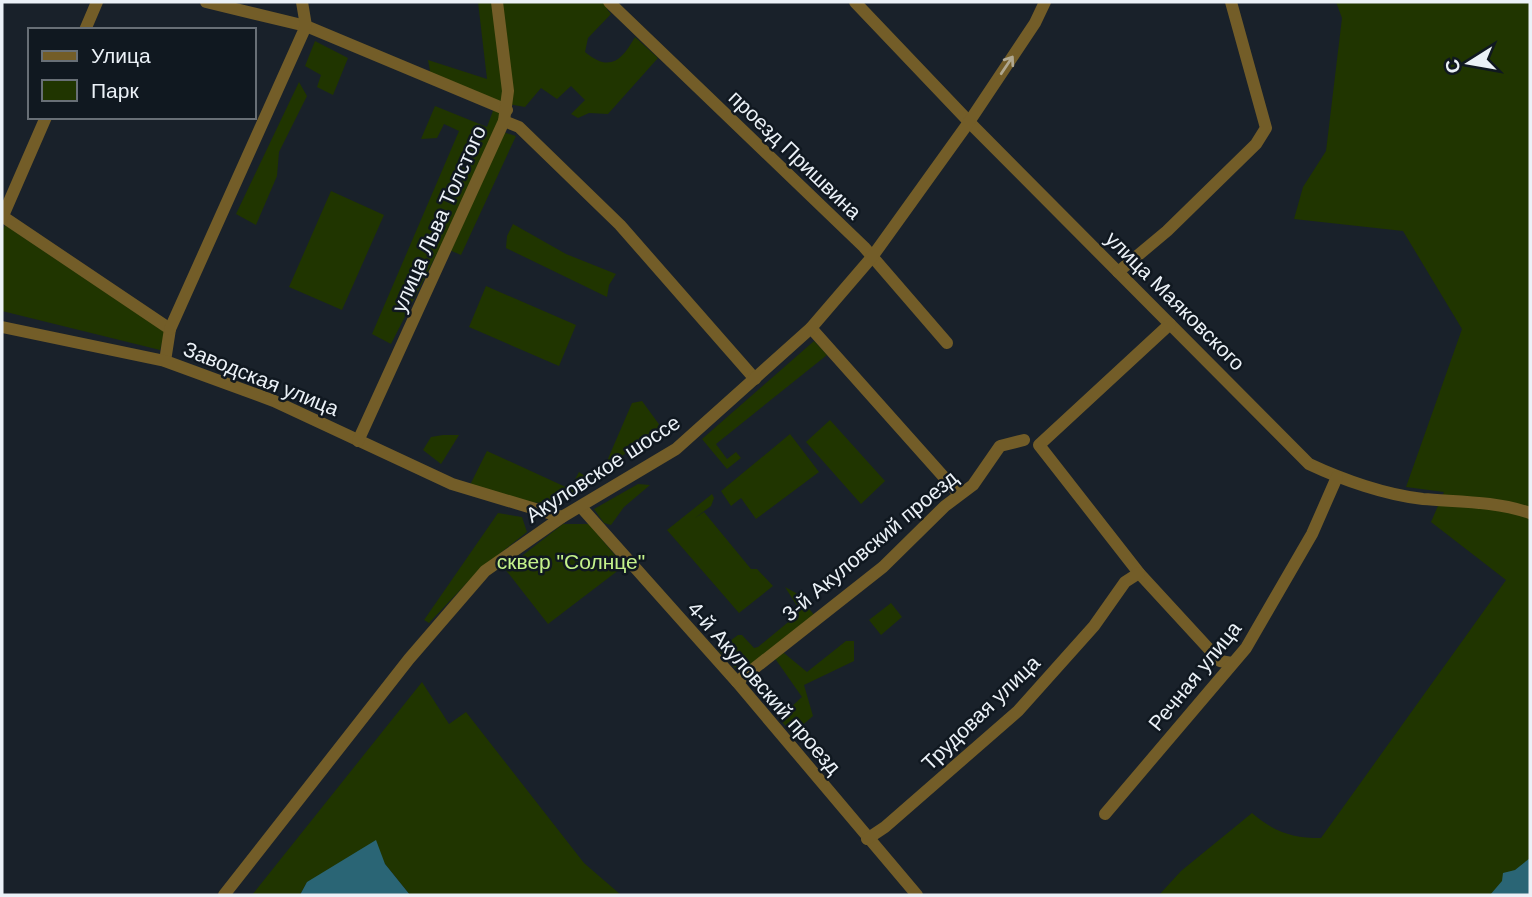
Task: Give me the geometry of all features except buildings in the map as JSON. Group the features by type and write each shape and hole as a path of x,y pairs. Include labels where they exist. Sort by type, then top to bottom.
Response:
{"street":[{"path":"86,28 97,2"},
{"path":"206,2 306,26 506,115 620,225 755,379"},
{"path":"170,329 306,26 302,2"},
{"name":"улица Льва Толстого","path":"358,441 506,115 508,91 496,2"},
{"name":"проезд Пришвина","path":"609,2 872,257 947,343"},
{"name":"улица Маяковского","path":"855,2 969,122 1309,464 1337,477 1420,499 1504,504 1530,513"},
{"name":"Акуловское шоссе","path":"224,895 408,659 485,571 562,517 676,449 810,328 872,257 969,122 1045,2"},
{"path":"1118,272 1167,232 1256,144 1266,128 1231,2"},
{"path":"2,217 45,119"},
{"name":"Заводская улица","path":"2,217 170,329 165,361 274,401 452,484 562,517"},
{"path":"1170,324 1040,445 1139,573 1220,661 1232,663"},
{"path":"2,327 165,361"},
{"path":"810,328 959,494"},
{"name":"3-й Акуловский проезд","path":"737,682 883,567 959,494 973,485 1000,446 1024,440"},
{"name":"Речная улица","path":"1105,814 1246,648 1312,534 1337,477"},
{"name":"4-й Акуловский проезд","path":"582,507 737,682 917,895"},
{"name":"Трудовая улица","path":"867,839 885,827 1018,711 1094,626 1125,582 1139,573"}],"green space":[{"path":"478,2 614,2 607,9 611,14 588,38 585,52 608,63 620,57 635,37 658,58 608,114 589,113 578,118 571,114 585,100 571,86 557,99 541,88 525,107 491,101 431,76 428,60 487,79"},
{"path":"1336,2 1530,2 1530,895 1159,895 1181,871 1252,813 1284,833 1321,838 1506,580 1431,522 1444,492 1406,487 1462,329 1403,231 1294,219 1303,187 1326,151 1342,18"},
{"path":"315,41 348,58 333,95 317,87 321,75 305,66"},
{"path":"299,82 307,96 279,152 277,176 256,225 236,214"},
{"path":"435,106 487,127 494,108 507,117 500,131 516,136 461,255 447,249 492,146 391,344 372,334 459,131 444,124 437,138 421,139"},
{"path":"331,191 384,215 342,310 289,287"},
{"path":"513,224 566,254 616,274 609,285 607,297 506,248 507,236"},
{"path":"5,225 165,332 160,350 2,311 2,231"},
{"path":"486,286 576,325 559,366 469,327"},
{"path":"814,341 827,355 716,444 727,459 736,452 741,458 727,469 702,439"},
{"path":"642,401 661,427 618,459 607,461 632,403"},
{"path":"830,420 885,481 861,504 806,442"},
{"path":"790,434 819,472 756,519 741,498 731,506 721,491"},
{"path":"459,435 441,464 423,450 431,437"},
{"path":"487,451 570,489 579,472 592,481 564,500 534,503 518,500 470,485"},
{"path":"638,484 650,485 624,507 611,525 604,523 594,509"},
{"path":"712,494 714,498 711,506 695,518 704,512 751,569 757,569 773,586 739,613 667,530"},
{"path":"498,513 522,517 527,532 480,569 429,623 424,620"},
{"name":"сквер \"Солнце\"","path":"563,524 589,524 624,566 548,624 505,569"},
{"path":"785,587 796,593 815,616 748,669 738,671 718,650 738,635 742,635 754,648 758,647 798,614 799,609"},
{"path":"891,603 902,617 881,635 869,620"},
{"path":"846,641 854,641 854,661 804,685 813,716 792,734 779,718 802,697 774,657 784,653 807,672"},
{"path":"422,682 449,724 466,712 584,863 621,895 410,895 385,864 307,882 300,895 252,895"}],"water":[{"path":"376,840 385,864 410,895 300,895 307,882"},
{"path":"1530,858 1530,895 1490,895 1502,881 1503,873 1515,870"}]}
